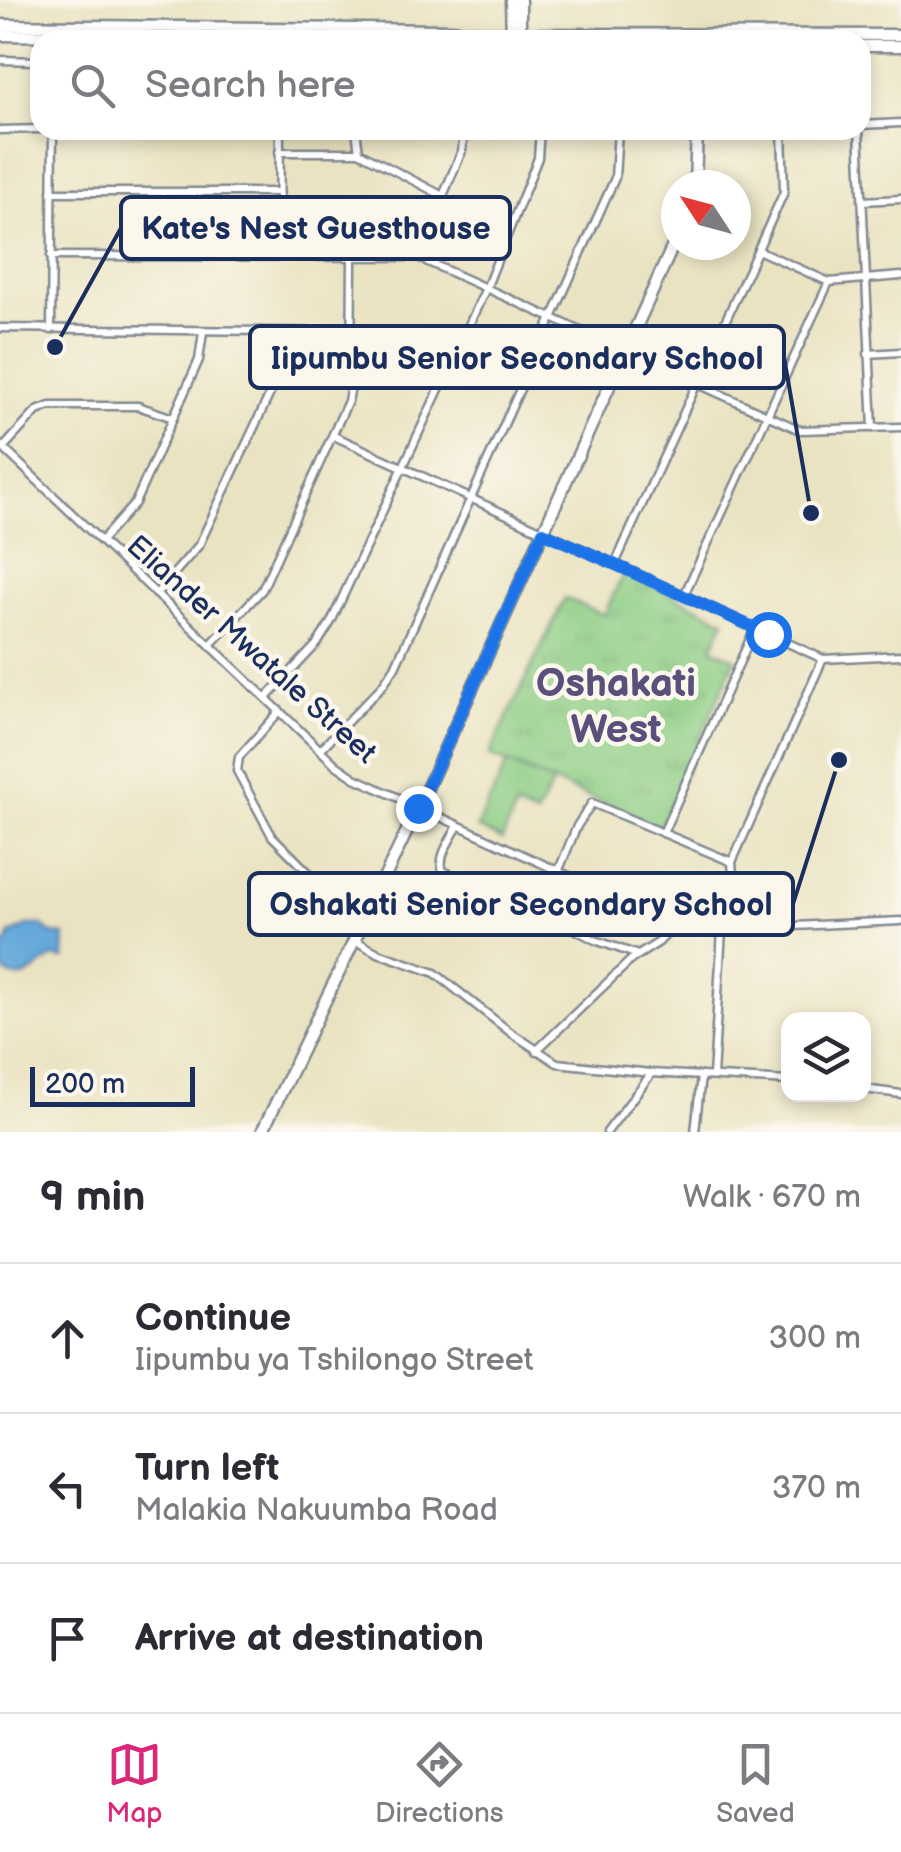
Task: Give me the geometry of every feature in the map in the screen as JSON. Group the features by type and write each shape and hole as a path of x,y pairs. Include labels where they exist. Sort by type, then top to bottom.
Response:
{"main road":[{"path":"491,30 516,5 543,30"},
{"path":"0,24 153,30"},
{"path":"0,35 30,35"},
{"path":"871,36 901,35"},
{"path":"871,46 901,46"},
{"path":"695,170 696,140"},
{"path":"262,1132 418,808 667,260"}],"street":[{"path":"0,60 30,61"},
{"path":"871,126 901,122"},
{"path":"0,130 30,129"},
{"path":"51,330 53,140"},
{"path":"279,257 280,140"},
{"path":"357,140 359,152"},
{"path":"417,257 462,151 463,140"},
{"path":"266,698 326,633 486,286 538,158 539,140"},
{"path":"320,750 388,678 615,178 617,140"},
{"path":"616,564 784,192 782,140"},
{"path":"860,140 874,428"},
{"path":"280,152 359,152 443,196"},
{"path":"52,192 278,192"},
{"path":"862,201 901,198"},
{"path":"760,251 829,282 901,276"},
{"path":"52,256 417,257 805,432 901,427"},
{"path":"210,645 262,590 350,394 352,257"},
{"path":"684,595 829,282"},
{"path":"0,328 350,332"},
{"path":"101,541 135,503 199,360 202,332"},
{"path":"156,594 200,545 274,385 278,332"},
{"path":"868,354 901,352"},
{"path":"2,447 43,407 138,406 173,418"},
{"path":"334,436 823,659 901,654"},
{"name":"Eliander Mwatale Street","path":"2,447 346,773 693,931 901,921"},
{"path":"664,833 755,628"},
{"path":"737,929 732,862 823,659"},
{"path":"280,710 239,757 238,770 272,836 310,874 320,892 363,922"},
{"path":"558,872 577,826 592,803 732,862"},
{"path":"458,826 442,856 443,871 595,940 638,955"},
{"path":"553,918 571,877"},
{"path":"536,1051 675,925"},
{"path":"712,1076 722,930"},
{"path":"354,940 378,953 435,972 536,1051 566,1066 781,1081"},
{"path":"606,1132 652,1073"},
{"path":"695,1132 701,1076"},
{"path":"871,1090 901,1094"}],"green space":[{"path":"624,572 725,620 712,648 736,659 660,827 489,755 565,598 604,615"},
{"path":"507,763 553,782 536,816 516,807 502,840 477,828"}],"water":[{"path":"30,925 42,925 52,934 65,935 64,959 53,957 23,977 2,971 0,949 9,941 10,934"}],"place":[{"name":"Kate's Nest Guesthouse","path":"55,347"},
{"name":"Iipumbu Senior Secondary School","path":"811,513"},
{"name":"Oshakati Senior Secondary School","path":"839,760"}],"district":[{"name":"Oshakati West","path":"616,705"}],"route":[{"path":"418,808 543,532 768,634"}]}
